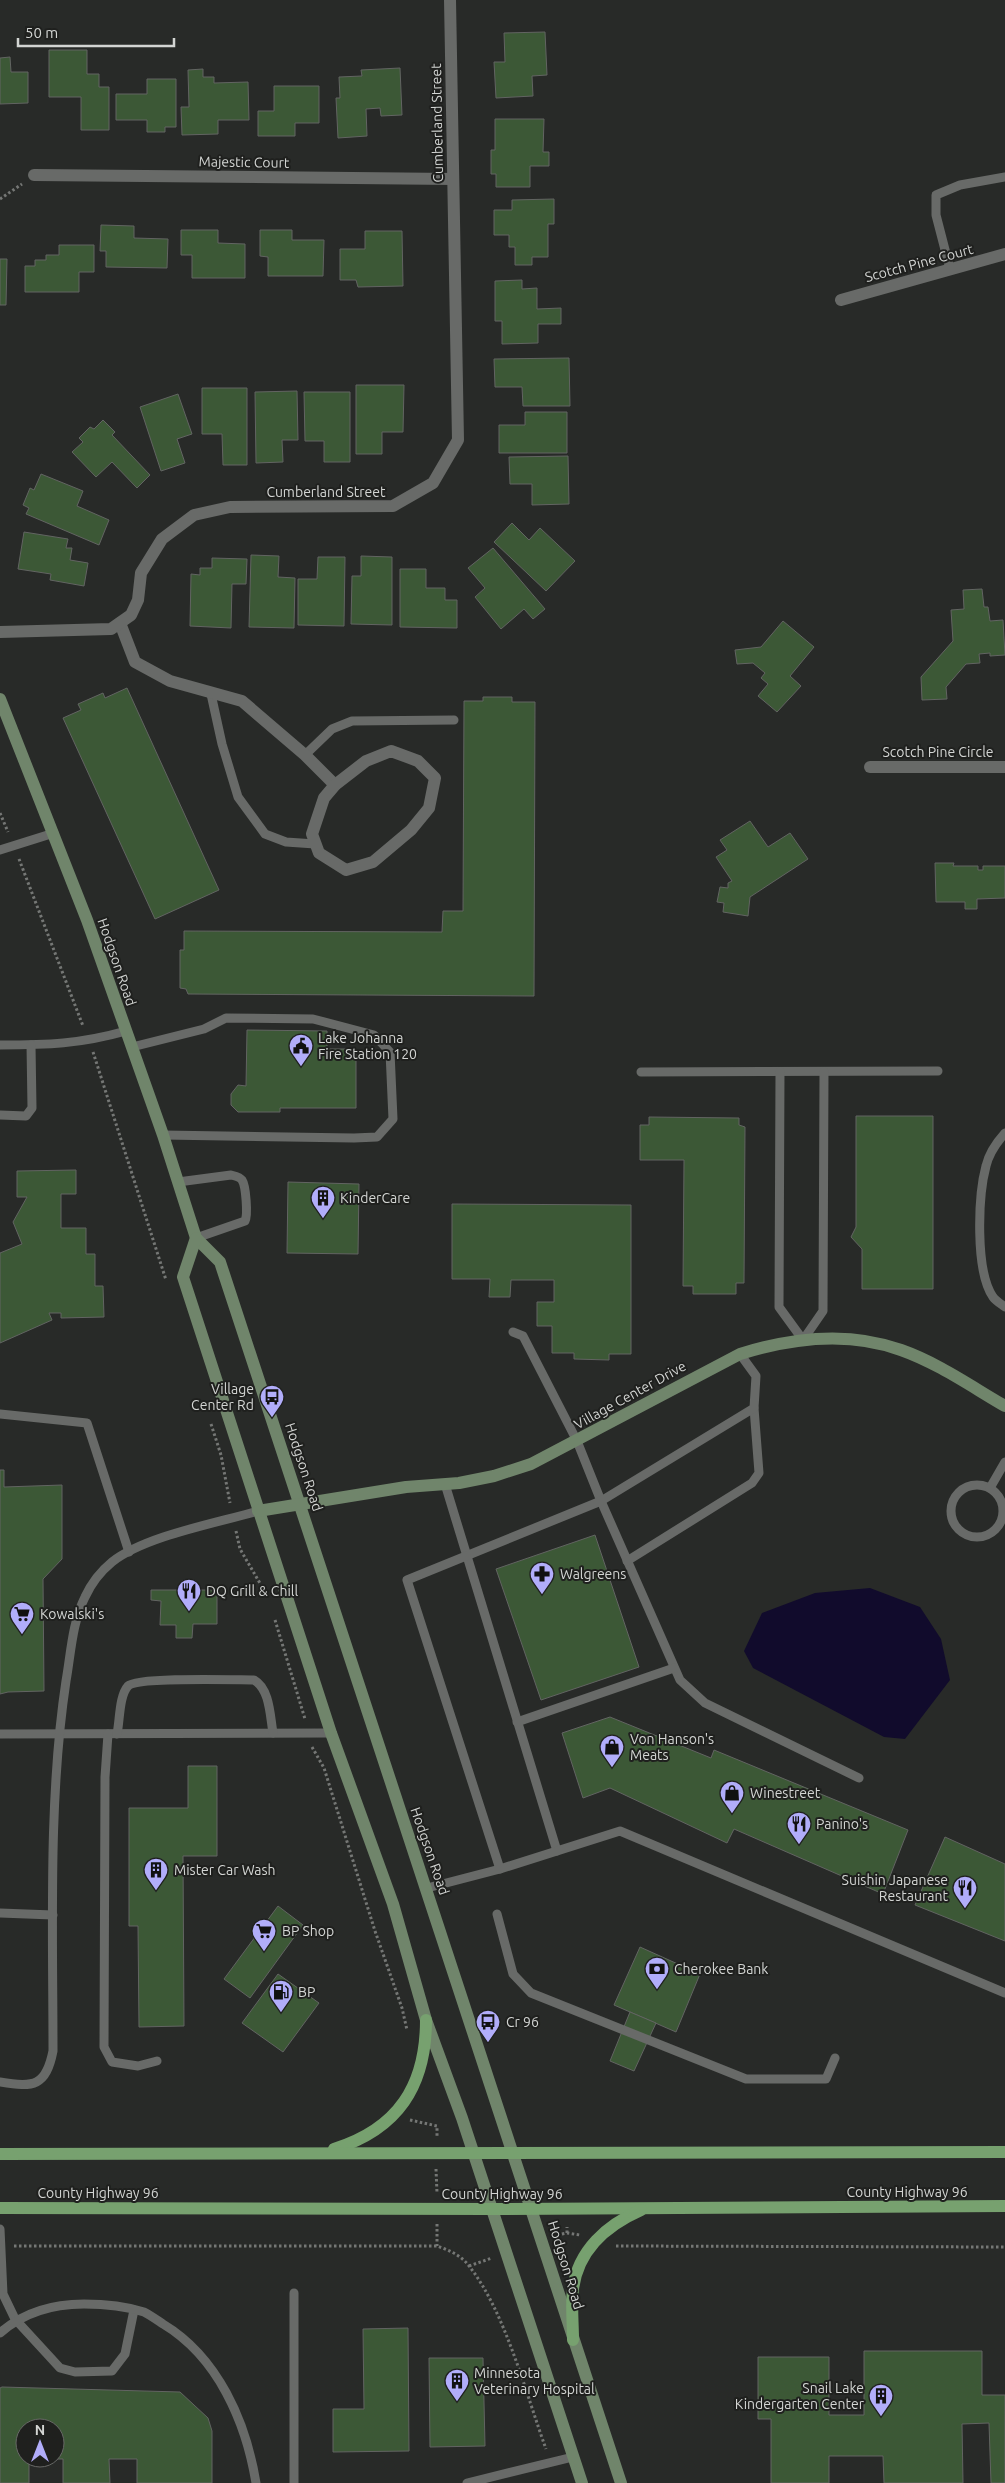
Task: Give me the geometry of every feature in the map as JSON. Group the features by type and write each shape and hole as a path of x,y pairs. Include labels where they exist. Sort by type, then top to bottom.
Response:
{"main road":[{"name":"Hodgson Road","path":"0,699 54,834 132,1047 163,1134 196,1238 220,1262 533,2208 573,2340 622,2483"},
{"path":"196,1238 183,1277 331,1732 393,1904 426,2020 473,2153 582,2483"},
{"name":"Village Center Drive","path":"258,1511 406,1487 445,1484 494,1476 531,1464 740,1354 770,1345 803,1340 839,1339 871,1342 902,1350 935,1366 1005,1406"},
{"path":"323,2153 361,2138 379,2127 397,2111 409,2094 420,2072 426,2048 426,2020"},
{"path":"0,2154 1005,2152"},
{"name":"County Highway 96","path":"0,2208 490,2209 1005,2206"},
{"path":"573,2340 573,2289 580,2265 592,2244 605,2231 622,2219 647,2208"}],"street":[{"name":"Cumberland Street","path":"120,623 131,615 138,600 141,573 162,539 194,515 230,507 393,506 433,483 458,440 450,0"},
{"name":"Majestic Court","path":"34,175 453,179"},
{"name":"Scotch Pine Court","path":"841,300 1005,254"},
{"path":"0,632 111,629 120,623 135,662 170,681 242,702 305,755 335,785"},
{"path":"391,751 418,761 434,778 429,808 411,830 373,862 346,870 319,853 312,834 324,798 335,785 366,761 391,751"},
{"name":"Scotch Pine Circle","path":"870,768 1005,767"}],"lane":[{"path":"950,270 936,215 936,195 960,185 1005,177"},
{"path":"211,694 222,744 236,788 247,810 265,834 286,842 316,844"},
{"path":"305,755 332,729 352,721 454,720"},
{"path":"0,850 54,834"},
{"path":"132,1047 204,1029 226,1018 313,1019 374,1035 390,1052 393,1119 377,1137 163,1134"},
{"path":"0,1045 89,1041 126,1031"},
{"path":"0,1115 26,1116 32,1108 31,1045"},
{"path":"642,1072 938,1071"},
{"path":"780,1072 780,1308 803,1340 823,1311 824,1072"},
{"path":"1005,1133 994,1145 986,1166 979,1225 982,1269 993,1297 1005,1307"},
{"path":"178,1182 231,1175 238,1177 243,1182 247,1214 245,1221 196,1238"},
{"path":"513,1332 523,1336 577,1441 601,1501 680,1680 705,1703 859,1778"},
{"path":"627,1561 752,1483 759,1473 754,1408 756,1376 740,1354"},
{"path":"500,1869 408,1580 601,1501 754,1408"},
{"path":"0,1414 87,1423 129,1552"},
{"path":"990,1488 1005,1462"},
{"path":"445,1484 557,1851"},
{"path":"974,1485 990,1488 1002,1502 1002,1517 995,1530 980,1537 961,1532 952,1521 950,1505 958,1492 974,1485"},
{"path":"0,2082 33,2084 45,2078 50,2068 53,2051 53,1914 58,1734 75,1624 85,1596 96,1578 113,1561 129,1552 173,1536 258,1511"},
{"path":"517,1722 674,1668"},
{"path":"117,1734 124,1692 130,1684 139,1681 254,1680 260,1684 268,1701 273,1733"},
{"path":"0,1734 331,1732"},
{"path":"108,1734 105,1777 104,2047 112,2062 138,2066 156,2061"},
{"path":"427,1888 500,1869 620,1831 1005,1993"},
{"path":"0,1914 53,1914"},
{"path":"497,1914 513,1974 531,1993 746,2079 826,2080 835,2058"},
{"path":"0,2229 3,2294 15,2319 60,2368 75,2372 112,2371 125,2354 134,2310"},
{"path":"294,2293 294,2483"},
{"path":"0,2333 15,2319 59,2304 103,2304 144,2312 176,2332 205,2358 226,2389 252,2460 256,2483"},
{"path":"467,2483 573,2457"}],"path":[{"path":"0,199 34,175"},
{"path":"0,812 8,832"},
{"path":"21,865 85,1031"},
{"path":"94,1053 168,1287"},
{"path":"209,1417 221,1455 224,1476"},
{"path":"240,1549 267,1596 270,1605"},
{"path":"273,1614 303,1714"},
{"path":"313,1749 324,1768 375,1931 402,2008 408,2036"},
{"path":"408,2119 437,2126 437,2246"},
{"path":"567,2227 567,2233"},
{"path":"556,2235 578,2233"},
{"path":"0,2246 437,2246 462,2258 469,2266 497,2313 551,2462"},
{"path":"612,2250 617,2246 1005,2247"}],"shaded area":[{"path":"870,1588 920,1607 941,1639 950,1680 905,1739 884,1737 753,1668 744,1651 762,1613 815,1593"}],"building":[{"path":"545,32 547,75 532,76 533,96 496,98 494,62 505,62 504,33"},
{"path":"49,50 87,50 87,74 99,74 99,87 109,87 109,130 81,130 81,97 49,97"},
{"path":"10,57 11,72 28,72 28,103 0,104 0,58"},
{"path":"400,68 402,115 381,116 380,108 366,109 367,136 338,138 336,98 340,98 339,77 362,76 361,70"},
{"path":"203,69 203,77 214,77 214,83 248,82 249,120 218,120 218,134 182,135 181,107 189,107 188,70"},
{"path":"147,79 176,79 176,127 165,127 165,132 147,132 147,120 116,120 116,94 147,94"},
{"path":"274,86 319,86 319,123 295,123 295,136 258,136 258,111 274,111"},
{"path":"495,119 544,119 543,152 549,152 549,166 530,166 530,187 496,187 496,174 491,174 491,150 495,150"},
{"path":"554,199 554,224 548,224 548,257 532,257 532,265 515,265 515,247 509,247 509,235 494,235 494,210 512,210 512,200"},
{"path":"101,225 134,226 134,238 168,239 167,268 106,267 106,251 100,251"},
{"path":"181,230 218,230 218,243 245,244 245,278 192,278 192,255 181,255"},
{"path":"260,230 292,230 292,240 324,240 323,276 268,276 268,257 260,256"},
{"path":"365,231 402,231 403,286 358,287 356,280 340,280 340,249 365,249"},
{"path":"59,245 94,245 94,272 79,272 79,292 25,292 25,266 35,266 35,260 46,260 46,255 59,255"},
{"path":"0,259 7,259 6,305 0,305"},
{"path":"522,280 522,289 537,288 537,309 561,308 561,324 538,324 538,343 502,344 502,321 495,321 495,281"},
{"path":"569,358 570,406 523,406 522,387 495,387 494,359"},
{"path":"356,385 404,385 403,432 382,432 382,454 356,454"},
{"path":"202,388 247,388 247,465 223,465 222,434 202,434"},
{"path":"297,391 298,440 282,440 283,462 256,463 255,392"},
{"path":"304,392 350,392 350,462 324,462 324,441 305,441"},
{"path":"178,394 192,434 177,439 185,463 161,471 140,407"},
{"path":"525,412 567,412 567,453 499,453 499,425 525,425"},
{"path":"103,420 115,432 112,435 150,475 137,488 112,462 96,477 72,452 83,442 79,438 90,427 94,429"},
{"path":"568,456 569,504 532,505 532,484 510,484 509,457"},
{"path":"41,474 83,491 77,506 109,520 99,545 26,514 29,508 23,505 30,488 34,490"},
{"path":"512,523 529,540 540,528 575,561 546,591 494,542"},
{"path":"24,532 68,539 66,548 72,548 70,560 88,563 84,586 50,580 51,574 18,569"},
{"path":"493,548 545,609 533,619 524,609 501,629 475,597 485,588 468,568"},
{"path":"251,555 279,556 278,577 295,578 294,628 249,627"},
{"path":"361,556 392,557 392,625 351,624 352,576 361,576"},
{"path":"318,557 345,557 344,626 298,625 298,579 317,579"},
{"path":"212,558 247,559 246,584 232,584 231,628 190,626 191,574 200,575 200,568 212,568"},
{"path":"400,569 426,569 426,588 445,588 445,600 457,600 457,628 400,627"},
{"path":"982,589 984,607 988,607 990,621 1003,620 1005,655 990,656 990,653 979,654 980,663 966,664 946,687 947,699 922,700 921,677 953,641 951,610 964,609 963,590"},
{"path":"783,621 814,647 790,676 801,686 777,712 758,696 768,684 761,678 765,673 753,663 737,664 735,650 761,647"},
{"path":"127,688 219,890 155,919 63,718 81,710 78,704 103,693 105,698"},
{"path":"483,697 512,697 512,702 535,702 534,996 188,994 186,989 180,988 180,950 184,950 184,931 442,932 443,911 463,911 464,701 483,701"},
{"path":"750,821 768,847 790,833 808,859 750,897 748,916 723,912 724,903 717,902 720,887 728,888 728,883 732,881 716,857 727,850 720,840"},
{"path":"935,863 954,863 953,866 978,866 978,870 983,870 983,866 1005,866 1005,898 977,899 977,909 965,909 965,902 936,902"},
{"name":"Lake Johanna Fire Station 120","path":"247,1030 327,1031 327,1049 356,1049 356,1108 280,1108 280,1112 238,1112 231,1105 231,1094 238,1085 246,1086"},
{"path":"856,1116 933,1116 933,1289 862,1289 862,1249 851,1237 856,1227"},
{"path":"649,1117 739,1118 739,1125 745,1127 744,1283 736,1283 736,1294 693,1294 693,1286 683,1286 684,1160 640,1160 640,1125 649,1125"},
{"path":"76,1170 76,1194 61,1194 61,1228 86,1228 86,1254 95,1254 95,1286 103,1286 104,1317 61,1318 61,1313 49,1313 52,1320 0,1343 0,1253 22,1244 13,1222 27,1197 17,1197 17,1171"},
{"name":"KinderCare","path":"288,1182 359,1184 358,1254 287,1253"},
{"path":"452,1204 631,1205 631,1354 609,1354 609,1360 574,1359 574,1353 552,1353 552,1326 537,1326 537,1302 554,1302 554,1280 511,1280 510,1297 489,1297 490,1279 452,1279"},
{"name":"Kowalski's","path":"0,1470 4,1470 4,1487 62,1485 62,1559 43,1579 44,1691 0,1694"},
{"name":"Walgreens","path":"595,1535 639,1667 541,1700 496,1569"},
{"name":"DQ Grill & Chill","path":"151,1590 217,1590 217,1624 193,1624 192,1638 176,1638 176,1625 160,1625 161,1601 151,1600"},
{"path":"610,1717 711,1758 714,1750 908,1830 883,1894 734,1829 727,1843 610,1788 583,1798 562,1733"},
{"name":"Mister Car Wash","path":"188,1766 217,1766 217,1856 183,1856 184,2026 139,2027 138,1926 129,1926 129,1808 188,1808"},
{"path":"945,1837 1005,1864 1005,1941 915,1905"},
{"name":"BP Shop","path":"278,1906 303,1925 250,1998 224,1979"},
{"name":"Cherokee Bank","path":"640,1947 700,1974 676,2032 614,2005"},
{"name":"BP","path":"278,1974 319,2003 283,2052 242,2023"},
{"path":"630,2012 656,2023 634,2071 610,2061"},
{"path":"408,2328 409,2451 333,2452 333,2409 364,2409 363,2329"},
{"name":"Snail Lake Kindergarten Center","path":"864,2351 982,2351 982,2395 1005,2395 1005,2483 991,2483 989,2423 962,2424 963,2483 884,2483 883,2456 829,2456 829,2483 771,2483 771,2419 758,2419 758,2357 829,2357 829,2415 864,2415"},
{"name":"Minnesota Veterinary Hospital","path":"429,2358 483,2358 485,2446 430,2447"},
{"path":"2,2387 180,2392 208,2418 212,2431 212,2483 137,2483 137,2459 109,2459 110,2483 63,2483 63,2468 65,2468 65,2418 15,2418 15,2468 29,2468 29,2483 0,2483 0,2388"}],"place":[{"name":"Lake Johanna Fire Station 120","path":"301,1067"},
{"name":"KinderCare","path":"323,1219"},
{"name":"Village Center Rd","path":"272,1418"},
{"name":"Walgreens","path":"542,1595"},
{"name":"DQ Grill & Chill","path":"189,1612"},
{"name":"Kowalski's","path":"22,1635"},
{"name":"Von Hanson's Meats","path":"612,1768"},
{"name":"Winestreet","path":"732,1814"},
{"name":"Panino's","path":"799,1845"},
{"name":"Mister Car Wash","path":"156,1891"},
{"name":"Suishin Japanese Restaurant","path":"965,1909"},
{"name":"BP Shop","path":"264,1952"},
{"name":"Cherokee Bank","path":"657,1990"},
{"name":"BP","path":"281,2013"},
{"name":"Cr 96","path":"488,2043"},
{"name":"Minnesota Veterinary Hospital","path":"457,2402"},
{"name":"Snail Lake Kindergarten Center","path":"881,2417"}]}
